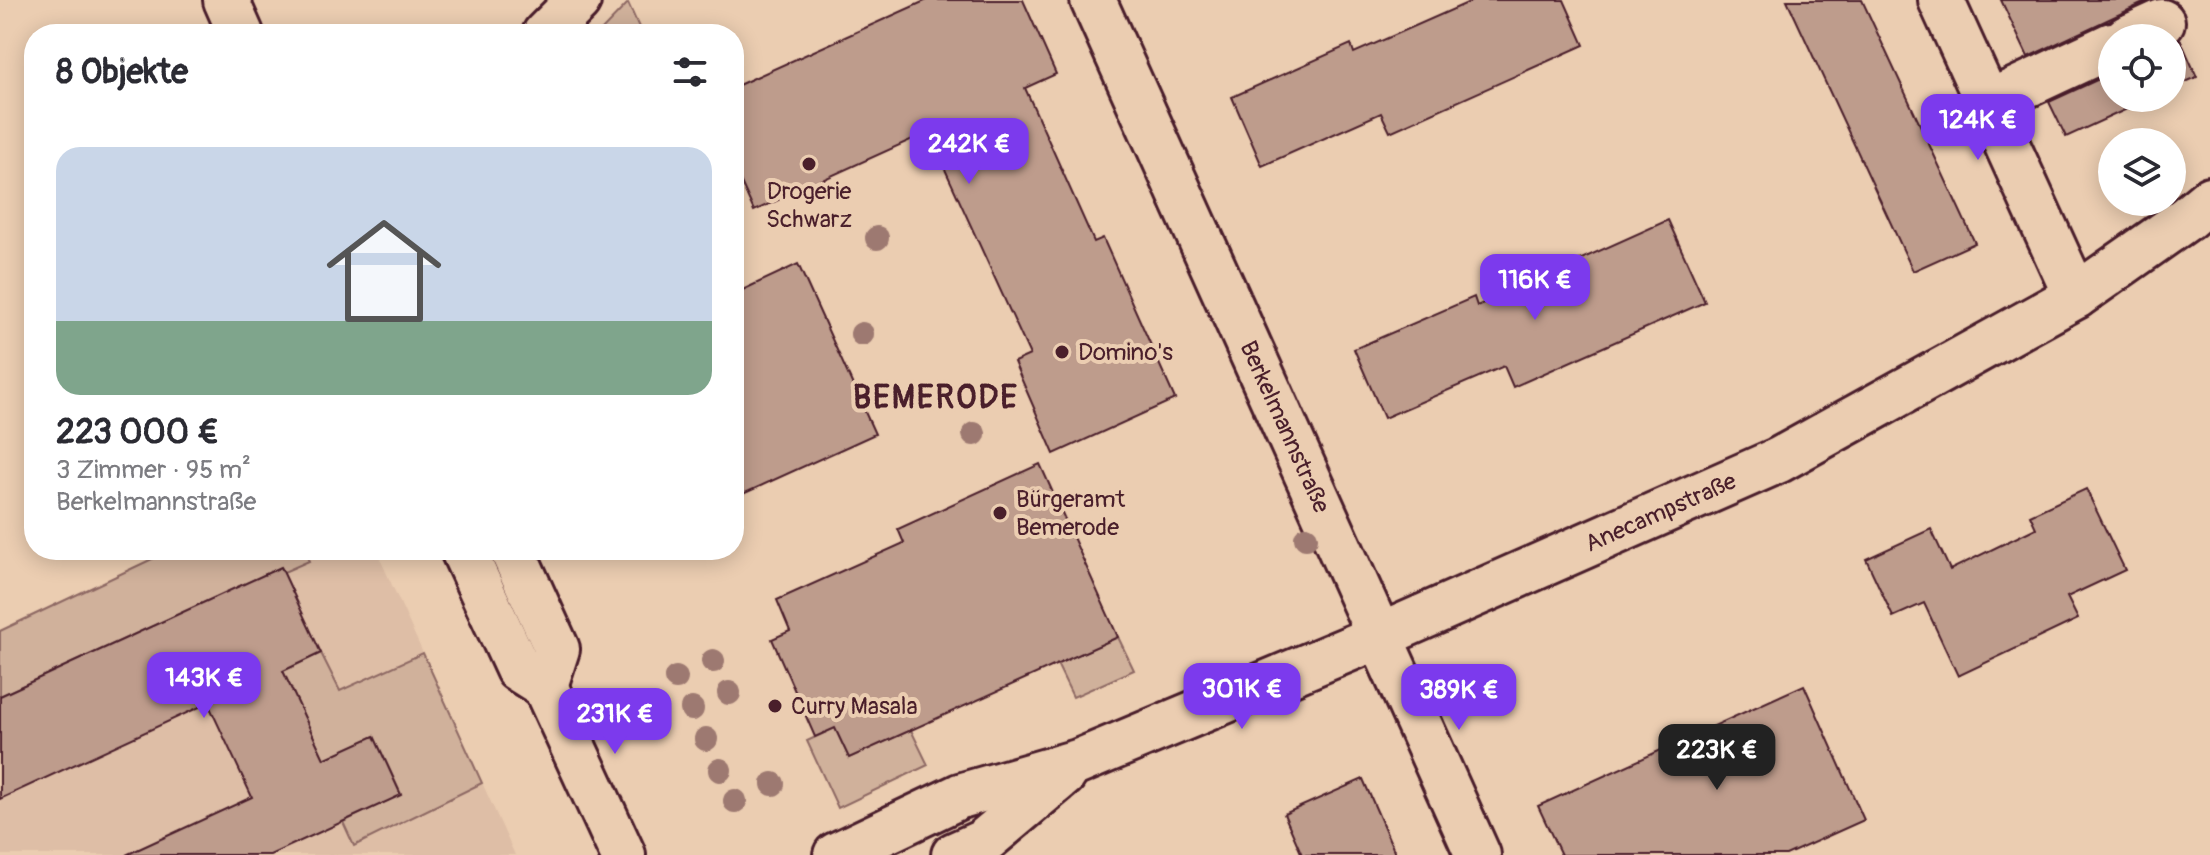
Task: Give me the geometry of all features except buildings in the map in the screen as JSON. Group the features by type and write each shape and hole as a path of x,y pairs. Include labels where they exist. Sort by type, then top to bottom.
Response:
{"street":[{"path":"226,0 237,24"},
{"name":"Berkelmannstraße","path":"1093,0 1478,855"},
{"path":"1941,0 2076,296"},
{"path":"555,24 578,1"},
{"path":"1988,103 2098,52"},
{"name":"Anecampstraße","path":"836,855 960,796 1078,762 1380,636 1779,460 2076,296 2202,219"},
{"path":"468,560 518,669 545,686 623,855"},
{"path":"517,560 557,649 545,686"},
{"name":"Anecampstraße","path":"954,855 983,842 1078,762"}],"shaded area":[{"path":"628,3 637,24 608,24"},
{"path":"150,560 381,560 515,855 0,855 0,631"},
{"path":"150,560 309,561 284,572 281,567 0,696 0,631"},
{"path":"1118,637 1134,670 1073,697 1057,664"},
{"path":"321,653 340,691 423,653 482,783 354,846 343,822 401,794 374,736 324,759 283,671"},
{"path":"835,728 849,758 911,730 928,765 838,808 807,741"}],"place":[{"name":"Drogerie Schwarz","path":"809,164"},
{"name":"Domino's","path":"1062,352"},
{"name":"Bürgeramt Bemerode","path":"1000,513"},
{"name":"Curry Masala","path":"775,706"}],"district":[{"name":"BEMERODE","path":"936,398"}]}
